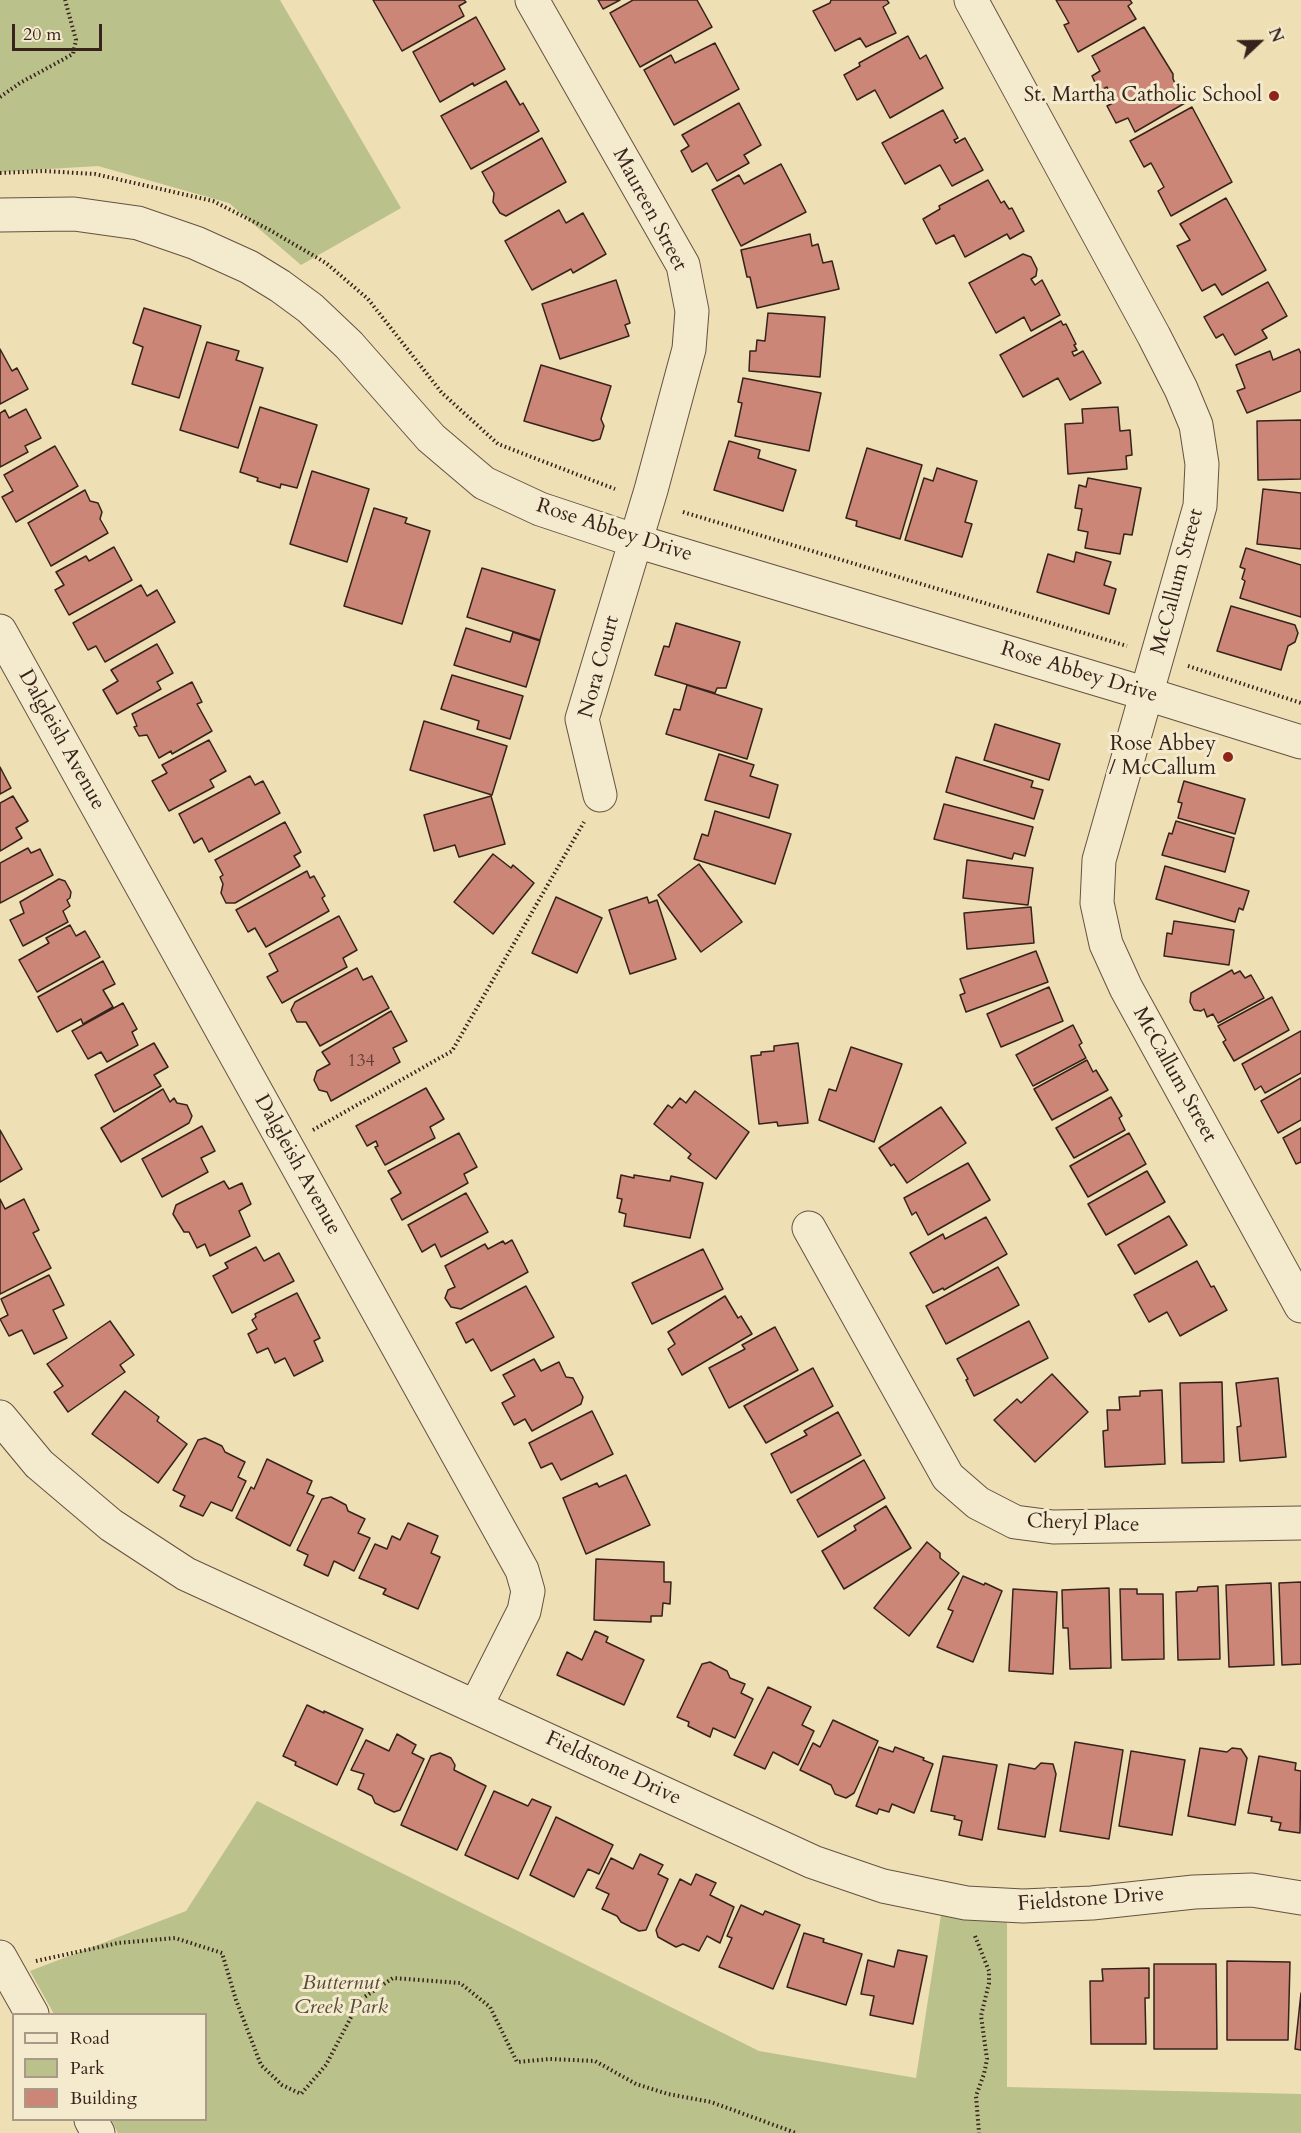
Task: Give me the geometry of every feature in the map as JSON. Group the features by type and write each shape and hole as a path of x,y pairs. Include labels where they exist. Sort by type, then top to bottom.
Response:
{"street":[{"name":"Maureen Street","path":"532,0 683,265 692,311 689,349 636,541"},
{"name":"McCallum Street","path":"971,0 1154,336 1196,425 1202,464 1200,506 1098,860 1097,903 1106,944 1126,988 1298,1294"},
{"name":"Rose Abbey Drive","path":"0,215 74,214 138,223 196,243 249,267 310,308 356,352 431,438 484,483 540,509 636,541 1301,742"},
{"name":"Nora Court","path":"600,795 582,719 636,541"},
{"name":"Dalgleish Avenue","path":"0,631 522,1570 528,1590 524,1611 476,1706"},
{"name":"Cheryl Place","path":"809,1228 948,1477 978,1503 1015,1522 1053,1527 1301,1523"},
{"name":"Fieldstone Drive","path":"0,1417 39,1464 93,1510 111,1525 186,1574 813,1862 883,1886 966,1904 1023,1906 1092,1903 1194,1892 1252,1890 1301,1898"},
{"path":"4,1964 31,2013"}],"path":[{"path":"0,97 20,83 73,54 76,40 65,0"},
{"path":"683,512 1127,646"},
{"path":"1186,665 1301,704"},
{"path":"286,1145 452,1051 600,795"},
{"path":"966,1904 977,1942 989,1971 989,1983 981,2016 987,2059 976,2096 979,2133"},
{"path":"4,1964 51,1958 118,1943 175,1938 222,1953 236,2000 261,2065 282,2085 301,2094 326,2065 360,2000 393,1978 459,1983 489,2007 517,2062 550,2059 595,2061 636,2084 668,2094 711,2102 796,2133"}],"green space":[{"path":"0,0 280,0 401,208 301,265 229,203 98,166 0,172"},
{"name":"Butternut Creek Park","path":"257,1801 759,2051 916,2078 941,1915 1007,1922 1007,2087 1301,2094 1301,2133 118,2133 112,2121 207,2121 207,2013 53,2013 30,1971 186,1911"}],"building":[{"path":"373,0 464,0 466,2 459,6 464,16 402,51"},
{"path":"598,0 620,0 603,9"},
{"path":"633,0 697,0 712,27 640,67 610,13"},
{"path":"831,0 887,0 889,3 883,7 896,33 866,47 860,38 835,51 813,11 830,3"},
{"path":"1056,0 1130,0 1132,3 1128,6 1136,19 1078,52 1064,25 1069,23"},
{"path":"476,17 505,69 474,86 473,83 440,102 413,52"},
{"path":"1144,27 1173,74 1173,79 1185,103 1135,132 1128,118 1116,123 1107,106 1115,102 1107,87 1099,91 1092,76 1100,71 1092,56"},
{"path":"908,36 920,59 926,55 943,88 890,118 875,90 857,100 844,75 860,66 859,63"},
{"path":"715,43 739,89 674,125 644,70 671,55 675,63"},
{"path":"506,81 520,105 523,103 539,131 471,169 441,116"},
{"path":"739,103 761,145 744,155 749,163 717,181 707,163 692,172 681,151 689,146 682,135"},
{"path":"1192,107 1232,182 1171,216 1158,191 1164,187 1151,163 1144,167 1130,141"},
{"path":"943,110 958,138 954,140 956,143 965,138 983,170 952,186 940,165 905,184 882,143"},
{"path":"542,138 566,182 506,216 500,213 493,202 494,193 482,172"},
{"path":"781,164 806,212 741,246 712,190 739,175 744,184"},
{"path":"988,180 1001,203 1004,201 1009,209 1012,208 1024,231 1010,239 1007,234 965,257 954,235 936,244 923,219 940,209 939,206"},
{"path":"1226,198 1266,270 1222,295 1215,284 1202,291 1177,246 1190,240 1180,224"},
{"path":"559,210 566,223 583,213 606,254 573,273 571,269 532,290 505,241"},
{"path":"810,234 812,246 818,244 823,263 832,261 839,289 757,308 741,250"},
{"path":"1023,254 1031,257 1037,269 1036,276 1031,279 1035,285 1042,280 1060,315 1031,331 1024,317 996,333 969,283"},
{"path":"616,280 630,323 625,325 629,336 560,359 542,304"},
{"path":"1268,282 1287,316 1262,330 1267,338 1235,355 1223,334 1216,338 1204,317"},
{"path":"144,308 201,326 179,398 132,384 143,347 133,343"},
{"path":"768,313 825,317 820,377 749,371 750,351 756,351 757,340 765,341"},
{"path":"1061,321 1063,325 1066,324 1076,344 1074,345 1077,350 1072,352 1074,356 1083,351 1101,383 1070,400 1058,378 1023,397 1000,355"},
{"path":"207,342 239,351 236,360 263,368 238,448 180,430"},
{"path":"0,349 12,371 17,368 28,389 0,404"},
{"path":"1299,349 1301,391 1247,413 1237,391 1245,388 1236,365 1270,351 1273,360"},
{"path":"541,365 611,386 601,419 604,426 600,439 593,441 524,421"},
{"path":"743,378 821,393 809,451 735,436 742,403 738,402"},
{"path":"260,407 317,425 297,488 281,484 280,488 257,481 258,478 240,472"},
{"path":"1118,407 1120,431 1130,430 1132,455 1126,456 1127,469 1068,474 1065,424 1083,423 1082,409"},
{"path":"26,409 41,438 25,446 28,452 0,467 0,413 5,410 9,418"},
{"path":"1301,420 1301,479 1258,480 1257,421"},
{"path":"729,441 760,450 758,458 796,470 783,511 714,490"},
{"path":"55,446 78,486 16,522 2,497 13,491 4,475"},
{"path":"867,448 922,465 900,539 856,526 857,521 846,518"},
{"path":"937,468 977,481 965,522 972,524 962,557 905,540 924,478 933,481"},
{"path":"312,471 369,489 347,562 290,544"},
{"path":"1088,478 1141,488 1132,535 1124,534 1120,554 1085,548 1088,532 1078,530 1082,509 1075,508 1079,485 1086,487"},
{"path":"1263,489 1301,493 1301,549 1257,544"},
{"path":"85,490 90,501 98,503 102,512 100,519 108,533 51,566 28,523"},
{"path":"374,508 407,518 405,523 430,531 402,624 344,606"},
{"path":"114,547 132,580 69,615 55,590 64,585 56,572 86,556 89,561"},
{"path":"1246,548 1301,565 1301,617 1240,598 1245,581 1242,579 1245,569 1240,567"},
{"path":"1076,552 1111,562 1104,585 1116,589 1109,614 1037,592 1048,554 1074,562"},
{"path":"482,568 555,590 540,640 467,617"},
{"path":"141,585 147,596 157,590 175,622 105,662 96,646 88,650 73,623"},
{"path":"1231,606 1295,625 1298,633 1295,642 1288,646 1281,670 1217,651"},
{"path":"676,623 740,642 726,688 717,688 715,693 655,675 664,646 669,647"},
{"path":"466,628 510,642 513,632 540,641 526,687 454,665"},
{"path":"157,644 173,673 157,682 161,689 117,714 103,690 118,681 111,670"},
{"path":"452,675 523,696 510,739 477,729 479,721 441,709"},
{"path":"192,682 202,702 197,704 212,731 172,754 171,751 159,758 147,735 139,736 134,727 137,726 132,714"},
{"path":"687,685 762,709 747,759 666,734 674,709 680,710"},
{"path":"424,721 507,746 492,795 410,770"},
{"path":"995,724 1060,744 1049,780 984,760"},
{"path":"209,740 226,771 210,780 214,787 169,811 152,781 167,773 162,765"},
{"path":"719,754 754,765 750,776 778,785 769,818 705,800"},
{"path":"956,757 1033,781 1031,787 1043,790 1034,819 946,792"},
{"path":"0,767 11,788 0,794"},
{"path":"250,776 255,785 263,781 280,813 209,852 202,838 194,843 179,814"},
{"path":"1184,781 1245,799 1235,834 1178,818 1182,803 1178,802"},
{"path":"13,796 28,821 16,828 22,838 0,851 0,803"},
{"path":"491,796 505,844 459,857 455,845 434,851 424,815"},
{"path":"944,804 1033,827 1025,856 1014,853 1012,859 934,839"},
{"path":"715,811 791,834 775,884 694,859 702,834 708,836"},
{"path":"1176,821 1234,838 1225,872 1162,855 1169,833 1172,834"},
{"path":"285,822 301,852 294,856 300,866 235,903 226,903 221,893 223,884 220,877 223,875 215,860"},
{"path":"28,848 31,853 40,849 53,875 0,903 0,863"},
{"path":"493,854 511,868 513,865 534,883 493,934 454,902"},
{"path":"967,860 1033,868 1028,905 963,898"},
{"path":"699,864 742,922 701,952 658,895"},
{"path":"1165,866 1249,891 1243,910 1239,908 1235,922 1156,899"},
{"path":"307,871 310,878 314,876 325,896 322,898 329,911 266,947 255,928 248,932 236,910"},
{"path":"59,879 65,881 71,892 67,900 70,906 63,911 68,922 23,946 10,920 24,913 20,902"},
{"path":"556,897 602,918 577,973 532,953"},
{"path":"647,897 649,903 657,900 676,959 630,974 609,910"},
{"path":"1031,907 1034,943 967,949 964,913"},
{"path":"339,916 357,950 343,958 347,967 282,1003 267,977 278,971 269,954"},
{"path":"1174,921 1234,930 1229,965 1164,956 1167,933 1172,934"},
{"path":"70,925 76,936 85,931 100,957 37,992 19,960 49,943 46,938"},
{"path":"1036,951 1048,982 966,1012 960,995 965,993 960,979"},
{"path":"103,961 115,984 103,990 113,1007 83,1024 81,1019 57,1032 38,997"},
{"path":"357,968 363,980 372,976 389,1008 320,1046 306,1022 297,1022 291,1010 295,1002"},
{"path":"1232,970 1234,974 1240,971 1245,978 1251,975 1264,998 1218,1023 1213,1014 1207,1017 1204,1009 1194,1010 1190,1002 1191,993"},
{"path":"1049,987 1063,1021 1001,1047 987,1014"},
{"path":"1272,997 1289,1030 1234,1061 1223,1042 1226,1040 1218,1026"},
{"path":"123,1003 137,1029 132,1032 138,1045 107,1062 101,1052 88,1059 72,1031"},
{"path":"391,1011 407,1041 393,1048 400,1062 331,1101 327,1092 319,1090 314,1080 317,1071 330,1064 322,1052"},
{"path":"1073,1025 1086,1058 1033,1086 1016,1055"},
{"path":"1301,1031 1301,1073 1265,1093 1261,1086 1255,1090 1242,1064"},
{"path":"154,1043 168,1067 154,1075 161,1086 114,1112 95,1075"},
{"path":"798,1043 808,1123 778,1126 777,1122 759,1124 751,1056 774,1051 774,1046"},
{"path":"851,1047 902,1064 874,1142 819,1120 829,1089 836,1091"},
{"path":"1087,1060 1093,1072 1096,1070 1108,1090 1052,1120 1034,1089"},
{"path":"1301,1078 1301,1120 1278,1133 1261,1101"},
{"path":"426,1088 444,1119 430,1127 435,1138 385,1165 375,1147 378,1146 376,1141 367,1146 356,1126"},
{"path":"163,1089 170,1102 174,1098 177,1103 187,1105 192,1116 189,1123 121,1162 101,1128"},
{"path":"695,1091 749,1132 716,1179 688,1158 691,1154 654,1124 668,1105 672,1108 680,1098 686,1103"},
{"path":"1111,1097 1122,1116 1119,1118 1125,1130 1074,1158 1056,1128"},
{"path":"941,1107 966,1143 907,1183 894,1164 891,1166 879,1148"},
{"path":"202,1126 215,1151 201,1158 208,1172 162,1197 142,1159"},
{"path":"1301,1128 1301,1162 1296,1164 1283,1138"},
{"path":"0,1130 22,1169 0,1182"},
{"path":"459,1133 477,1167 464,1174 468,1183 402,1220 391,1199 401,1193 388,1171"},
{"path":"1129,1133 1146,1164 1088,1197 1070,1166"},
{"path":"968,1163 990,1200 928,1235 916,1212 912,1215 904,1198"},
{"path":"1147,1171 1165,1202 1106,1235 1088,1204"},
{"path":"621,1175 670,1181 671,1176 703,1183 690,1238 624,1226 626,1214 619,1212 622,1199 617,1198"},
{"path":"224,1181 229,1189 242,1183 251,1204 239,1211 250,1236 210,1256 205,1244 197,1248 189,1232 184,1232 173,1214 176,1205"},
{"path":"466,1193 488,1232 441,1257 435,1244 422,1252 408,1225"},
{"path":"0,1199 5,1209 24,1199 39,1230 33,1233 51,1268 0,1294"},
{"path":"1169,1216 1187,1245 1135,1274 1118,1245"},
{"path":"986,1217 1007,1254 944,1290 943,1288 933,1293 910,1253 943,1234 945,1239"},
{"path":"512,1240 528,1272 461,1309 451,1307 445,1298 448,1290 455,1287 445,1266 485,1244 488,1249 503,1241 505,1244"},
{"path":"256,1247 264,1261 279,1253 294,1281 232,1313 213,1276 228,1268 225,1263"},
{"path":"703,1249 723,1289 652,1324 632,1283"},
{"path":"1197,1261 1227,1310 1180,1336 1167,1312 1149,1322 1134,1295"},
{"path":"998,1267 1019,1305 946,1344 926,1306"},
{"path":"49,1275 64,1305 53,1310 67,1338 34,1354 22,1330 9,1336 0,1319 8,1315 1,1299"},
{"path":"526,1286 554,1337 491,1371 473,1339 466,1343 456,1323"},
{"path":"297,1293 320,1338 314,1341 323,1361 294,1376 285,1358 275,1363 268,1348 257,1353 248,1334 257,1329 252,1320 256,1317 255,1314"},
{"path":"725,1296 738,1318 741,1316 752,1334 682,1375 668,1349 675,1344 668,1332"},
{"path":"110,1321 134,1355 120,1365 125,1372 68,1412 54,1392 63,1386 47,1364"},
{"path":"1029,1321 1048,1358 974,1396 957,1359"},
{"path":"775,1327 798,1370 729,1408 709,1368 745,1349 742,1345"},
{"path":"534,1359 541,1371 559,1362 566,1377 573,1378 583,1397 581,1404 532,1431 525,1419 514,1425 502,1403 515,1396 503,1375"},
{"path":"813,1368 833,1406 766,1443 744,1406"},
{"path":"1052,1374 1088,1412 1035,1462 994,1420 1017,1399 1021,1403"},
{"path":"1278,1378 1286,1457 1240,1461 1237,1427 1241,1426 1236,1383"},
{"path":"1222,1382 1224,1462 1182,1463 1180,1383"},
{"path":"1162,1390 1165,1464 1105,1467 1103,1431 1108,1430 1107,1410 1120,1410 1119,1397 1140,1396 1140,1391"},
{"path":"125,1391 159,1417 157,1421 187,1444 158,1483 92,1434"},
{"path":"592,1411 613,1454 561,1480 552,1463 541,1468 529,1443"},
{"path":"838,1412 861,1455 791,1493 771,1454 807,1435 804,1431"},
{"path":"205,1438 222,1446 225,1452 245,1462 238,1477 246,1481 232,1511 211,1502 203,1516 180,1506 185,1496 173,1490 198,1440"},
{"path":"267,1459 312,1481 307,1493 314,1496 290,1546 236,1518 251,1487 254,1489"},
{"path":"864,1460 885,1498 818,1537 797,1500"},
{"path":"626,1475 650,1525 586,1554 563,1498 597,1483 599,1487"},
{"path":"331,1497 346,1505 348,1511 365,1519 358,1533 370,1538 354,1571 334,1561 328,1576 304,1565 308,1555 297,1550 322,1499"},
{"path":"886,1506 911,1548 844,1589 822,1551 856,1530 854,1526"},
{"path":"408,1523 438,1536 431,1553 440,1557 418,1609 383,1594 386,1589 359,1578 375,1544 387,1549 392,1536 400,1540"},
{"path":"927,1542 940,1553 940,1558 959,1573 909,1636 874,1608"},
{"path":"596,1559 664,1562 664,1582 671,1582 670,1604 663,1603 662,1616 651,1616 651,1622 594,1620"},
{"path":"963,1576 1002,1591 973,1662 937,1647 953,1611 948,1609"},
{"path":"1301,1582 1301,1664 1282,1665 1279,1583"},
{"path":"1271,1583 1274,1665 1229,1667 1226,1585"},
{"path":"1218,1586 1220,1659 1178,1660 1176,1592 1197,1591 1198,1587"},
{"path":"1109,1588 1111,1668 1070,1669 1068,1628 1063,1628 1062,1590"},
{"path":"1013,1589 1057,1592 1053,1674 1009,1671"},
{"path":"1120,1589 1137,1589 1137,1594 1163,1594 1164,1659 1122,1660"},
{"path":"595,1631 608,1637 606,1642 644,1660 624,1705 557,1675 567,1652 582,1660"},
{"path":"710,1662 727,1671 730,1678 745,1684 741,1693 753,1699 735,1738 713,1728 710,1737 688,1726 689,1722 677,1717 702,1664"},
{"path":"768,1687 811,1707 802,1725 814,1731 798,1765 773,1752 765,1769 734,1755"},
{"path":"307,1705 363,1729 337,1785 295,1765 296,1762 283,1756"},
{"path":"833,1720 878,1741 854,1793 846,1798 835,1794 831,1785 800,1770 813,1743 820,1747"},
{"path":"397,1734 416,1745 412,1753 424,1759 400,1810 394,1812 375,1803 372,1796 358,1789 364,1774 351,1770 366,1740 389,1751"},
{"path":"1075,1742 1123,1750 1109,1839 1060,1831"},
{"path":"879,1747 893,1752 895,1747 924,1758 923,1760 933,1764 914,1813 892,1804 889,1812 879,1809 877,1814 856,1806"},
{"path":"1200,1748 1227,1752 1232,1748 1241,1749 1247,1758 1235,1825 1188,1816"},
{"path":"1131,1751 1185,1760 1172,1835 1119,1826"},
{"path":"440,1753 451,1758 455,1765 454,1770 486,1786 457,1850 401,1825 431,1756"},
{"path":"943,1756 997,1765 982,1840 959,1835 962,1821 954,1819 955,1816 931,1811"},
{"path":"1259,1756 1296,1763 1295,1770 1301,1771 1300,1833 1279,1830 1281,1823 1271,1821 1272,1817 1248,1813"},
{"path":"1041,1763 1053,1764 1056,1774 1045,1837 998,1829 1009,1764 1035,1769"},
{"path":"494,1791 528,1806 532,1799 551,1807 518,1879 465,1855"},
{"path":"556,1817 613,1845 599,1874 588,1869 574,1897 530,1875"},
{"path":"640,1854 663,1865 658,1874 668,1879 646,1930 639,1931 602,1909 609,1894 596,1888 611,1858 633,1869"},
{"path":"696,1874 716,1883 710,1895 734,1907 720,1943 707,1936 699,1951 683,1944 676,1947 658,1937 656,1930 680,1879 691,1885"},
{"path":"741,1905 763,1915 765,1911 800,1925 773,1989 719,1967 732,1938 727,1936"},
{"path":"804,1933 824,1939 823,1942 862,1954 846,2005 787,1987"},
{"path":"898,1950 927,1956 913,2024 870,2015 874,1996 861,1994 868,1960 894,1967"},
{"path":"1227,1961 1290,1962 1288,2040 1227,2040"},
{"path":"1154,1964 1216,1964 1217,2049 1154,2049"},
{"path":"1149,1968 1149,1998 1145,1998 1146,2044 1091,2044 1090,1981 1103,1981 1102,1969"},
{"path":"1301,1993 1301,2050 1295,2049"}],"place":[{"name":"St. Martha Catholic School","path":"1274,96"},
{"name":"Rose Abbey / McCallum","path":"1228,757"}]}
